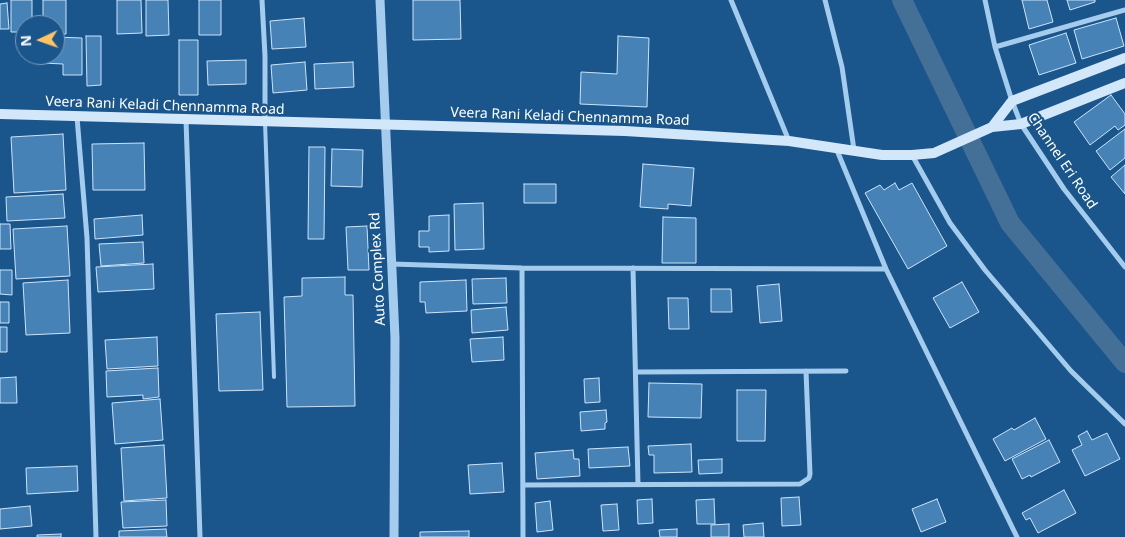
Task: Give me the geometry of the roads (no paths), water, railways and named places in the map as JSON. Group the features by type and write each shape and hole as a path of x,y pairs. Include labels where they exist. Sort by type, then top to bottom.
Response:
{"main road":[{"path":"992,127 1012,101 1125,58"},
{"name":"Veera Rani Keladi Chennamma Road","path":"0,114 386,126 625,131 789,141 882,154 912,155 934,153 992,127 1021,124 1125,83"}],"street":[{"path":"262,0 265,56 265,122"},
{"name":"Auto Complex Rd","path":"380,0 395,338 394,537"},
{"path":"731,0 789,141"},
{"path":"825,0 842,66 854,150"},
{"name":"Channel Eri Road","path":"985,0 995,48 1021,124 1064,189 1125,267"},
{"path":"995,48 1125,10"},
{"path":"77,117 87,238 96,537"},
{"path":"186,120 200,537"},
{"path":"836,148 886,269 1017,537"},
{"path":"912,155 950,223 985,270 1071,371 1125,424"},
{"path":"391,264 522,268 886,269"},
{"path":"522,268 523,537"},
{"path":"633,268 638,485"},
{"path":"523,486 800,484 809,478 810,474 806,371"},
{"path":"636,372 846,371"}],"lane":[{"path":"265,122 274,377"}],"waterway":[{"path":"902,0 1010,223 1125,363"}]}
